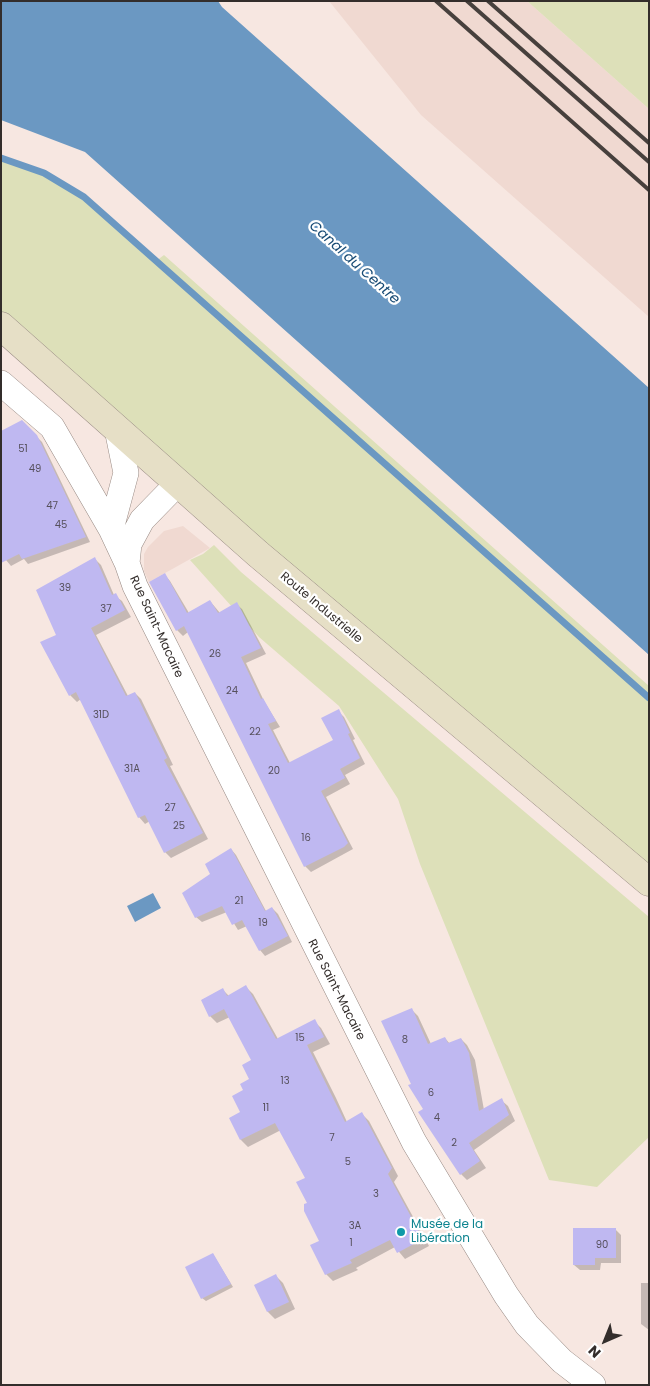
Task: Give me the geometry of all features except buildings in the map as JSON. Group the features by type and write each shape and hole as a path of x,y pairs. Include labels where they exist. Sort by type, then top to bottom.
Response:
{"main road":[{"name":"Route Industrielle","path":"1,326 178,483 410,684 649,882"}],"street":[{"name":"Rue Saint-Macaire","path":"1,383 52,428 77,467 111,529 139,595 414,1142 506,1295 527,1325 562,1362 593,1385"},
{"path":"111,529 126,473 117,429"},
{"name":"Rue Saint-Macaire","path":"127,563 129,544 142,520 178,483"}],"shaded area":[{"path":"329,1 527,1 649,109 649,317 421,115"},
{"path":"183,526 210,548 149,582 144,571 144,554 148,547 164,531"}],"green space":[{"path":"527,1 649,1 649,109"},
{"path":"1,158 44,173 84,197 156,261 164,255 649,686 649,882 1,326"},
{"path":"214,545 241,572 649,917 649,1137 597,1187 549,1180 420,864 398,799 339,706 259,637 190,560 203,554"}],"water":[{"name":"Canal du Centre","path":"1,1 218,1 222,7 649,388 649,655 85,152 1,120"},
{"path":"153,893 161,908 135,922 127,906"}],"waterway":[{"path":"1,158 44,173 84,197 649,698"}],"railway":[{"path":"436,1 649,190"},
{"path":"467,1 649,162"},
{"path":"488,1 649,143"}],"place":[{"name":"Musée de la Libération","path":"401,1232"}]}
